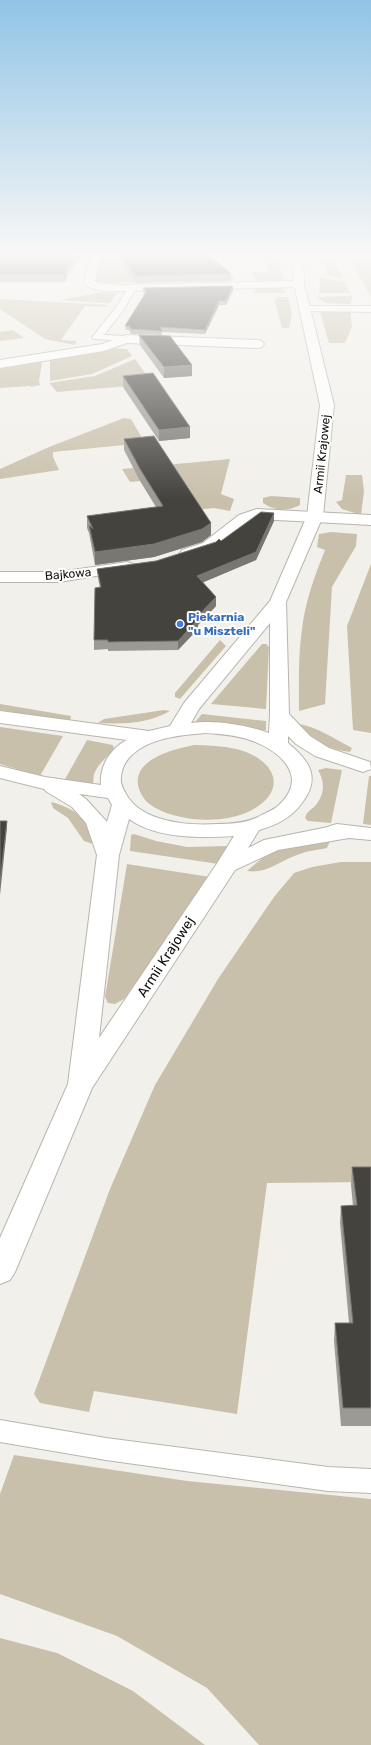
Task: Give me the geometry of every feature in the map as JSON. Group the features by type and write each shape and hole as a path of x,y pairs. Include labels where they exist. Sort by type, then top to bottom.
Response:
{"street":[{"name":"Armii Krajowej","path":"178,730 191,706 278,602 315,516 327,405 310,336"},
{"path":"0,364 104,347 126,339 258,344"},
{"path":"171,559 209,546 244,518 257,514 371,520"},
{"name":"Bajkowa","path":"0,577 59,577 141,566"},
{"name":"Armii Krajowej","path":"278,602 280,715 285,750"},
{"path":"79,728 128,728 151,725 168,719 191,706"},
{"path":"280,715 303,740 322,752 367,767"},
{"path":"0,717 149,738"},
{"path":"118,799 110,777 115,762 129,748 149,738 178,730 205,727 232,730 257,735 285,750 367,767"},
{"path":"0,772 118,799 140,818 164,827 192,832 222,832 257,824 284,812 298,798 303,784 301,769 285,750"},
{"path":"45,783 79,803 96,821 108,856"},
{"name":"Armii Krajowej","path":"80,1086 108,856 118,799"},
{"name":"Armii Krajowej","path":"0,1272 80,1086 227,865 257,824"},
{"path":"257,824 361,832"},
{"path":"227,865 272,845 312,836 361,832"}],"lane":[{"path":"97,336 126,339"},
{"path":"0,1431 106,1449 328,1479 371,1482"}],"shaded area":[{"path":"0,336 22,336 24,338 0,341"},
{"path":"41,336 64,336 61,340 77,341 74,345 45,339"},
{"path":"327,336 348,336 345,343 329,343"},
{"path":"105,348 127,349 132,356 92,374 50,381 50,358"},
{"path":"135,359 153,384 57,392 49,383 95,376"},
{"path":"42,362 39,381 40,385 31,387 0,388 0,369"},
{"path":"124,418 131,419 145,443 53,452 53,457 59,470 0,479 0,469 49,447"},
{"path":"230,459 221,494 234,499 230,511 214,508 195,510 140,481 130,482 122,469"},
{"path":"346,475 362,475 364,491 361,515 342,509 336,502 342,500"},
{"path":"271,496 300,498 300,505 286,510 272,508 263,503 263,498"},
{"path":"331,532 357,534 356,546 332,587 325,704 299,711 299,660 303,619 311,589 325,550 317,547 319,534"},
{"path":"371,564 371,733 353,730 347,626"},
{"path":"220,640 226,646 180,699 175,697 175,693"},
{"path":"262,644 266,644 269,647 266,709 211,704"},
{"path":"0,704 71,716 70,721 0,710"},
{"path":"164,710 170,711 144,721 126,723 98,723 104,719"},
{"path":"202,714 266,721 266,730 261,731 199,724 195,722"},
{"path":"299,724 333,737 352,748 350,752 320,744 307,736"},
{"path":"0,727 63,736 40,776 0,764"},
{"path":"87,740 113,745 114,749 96,770 92,787 64,781"},
{"path":"194,745 236,749 249,753 260,760 268,767 273,776 274,785 270,794 263,803 250,811 239,815 212,820 184,818 158,809 148,803 139,790 138,785 138,776 142,768 157,756"},
{"path":"326,768 342,770 331,823 308,821 305,818 308,812 315,806 321,797 323,788 322,779 318,770"},
{"path":"369,776 371,776 371,825 363,824"},
{"path":"51,802 75,812 85,822 96,845 84,841 68,818 53,808"},
{"path":"134,834 156,841 187,847 228,846 219,864 130,851 131,835"},
{"path":"330,841 327,848 300,854 261,871 247,871 267,854 294,845"},
{"path":"341,862 371,862 371,1182 267,1183 237,1414 94,1391 89,1412 40,1403 34,1394 110,1189 155,1085 218,979 274,897 294,873 312,867"},
{"path":"127,864 210,877 124,999 115,1004 108,1003 105,997"},
{"path":"14,1455 187,1481 371,1499 371,1745 259,1745 207,1688 117,1636 0,1594 0,1494"},
{"path":"0,1638 57,1653 133,1691 205,1745 0,1745"}],"building":[{"path":"140,336 170,336 192,365 164,367"},
{"path":"153,373 190,427 159,430 123,376"},
{"path":"154,436 211,523 202,529 154,544 95,552 89,525 93,529 87,516 163,506 140,469 124,439"},
{"path":"261,512 274,513 256,552 197,576 216,597 195,619 198,619 178,641 108,642 108,640 94,640 95,588 101,587 97,569 156,561 216,542 219,539 221,541"},
{"path":"0,821 7,821 0,883"},
{"path":"352,1167 371,1167 371,1408 343,1408 335,1323 353,1323 341,1206 357,1205"}],"place":[{"name":"Piekarnia \"u Miszteli\"","path":"180,624"}]}
